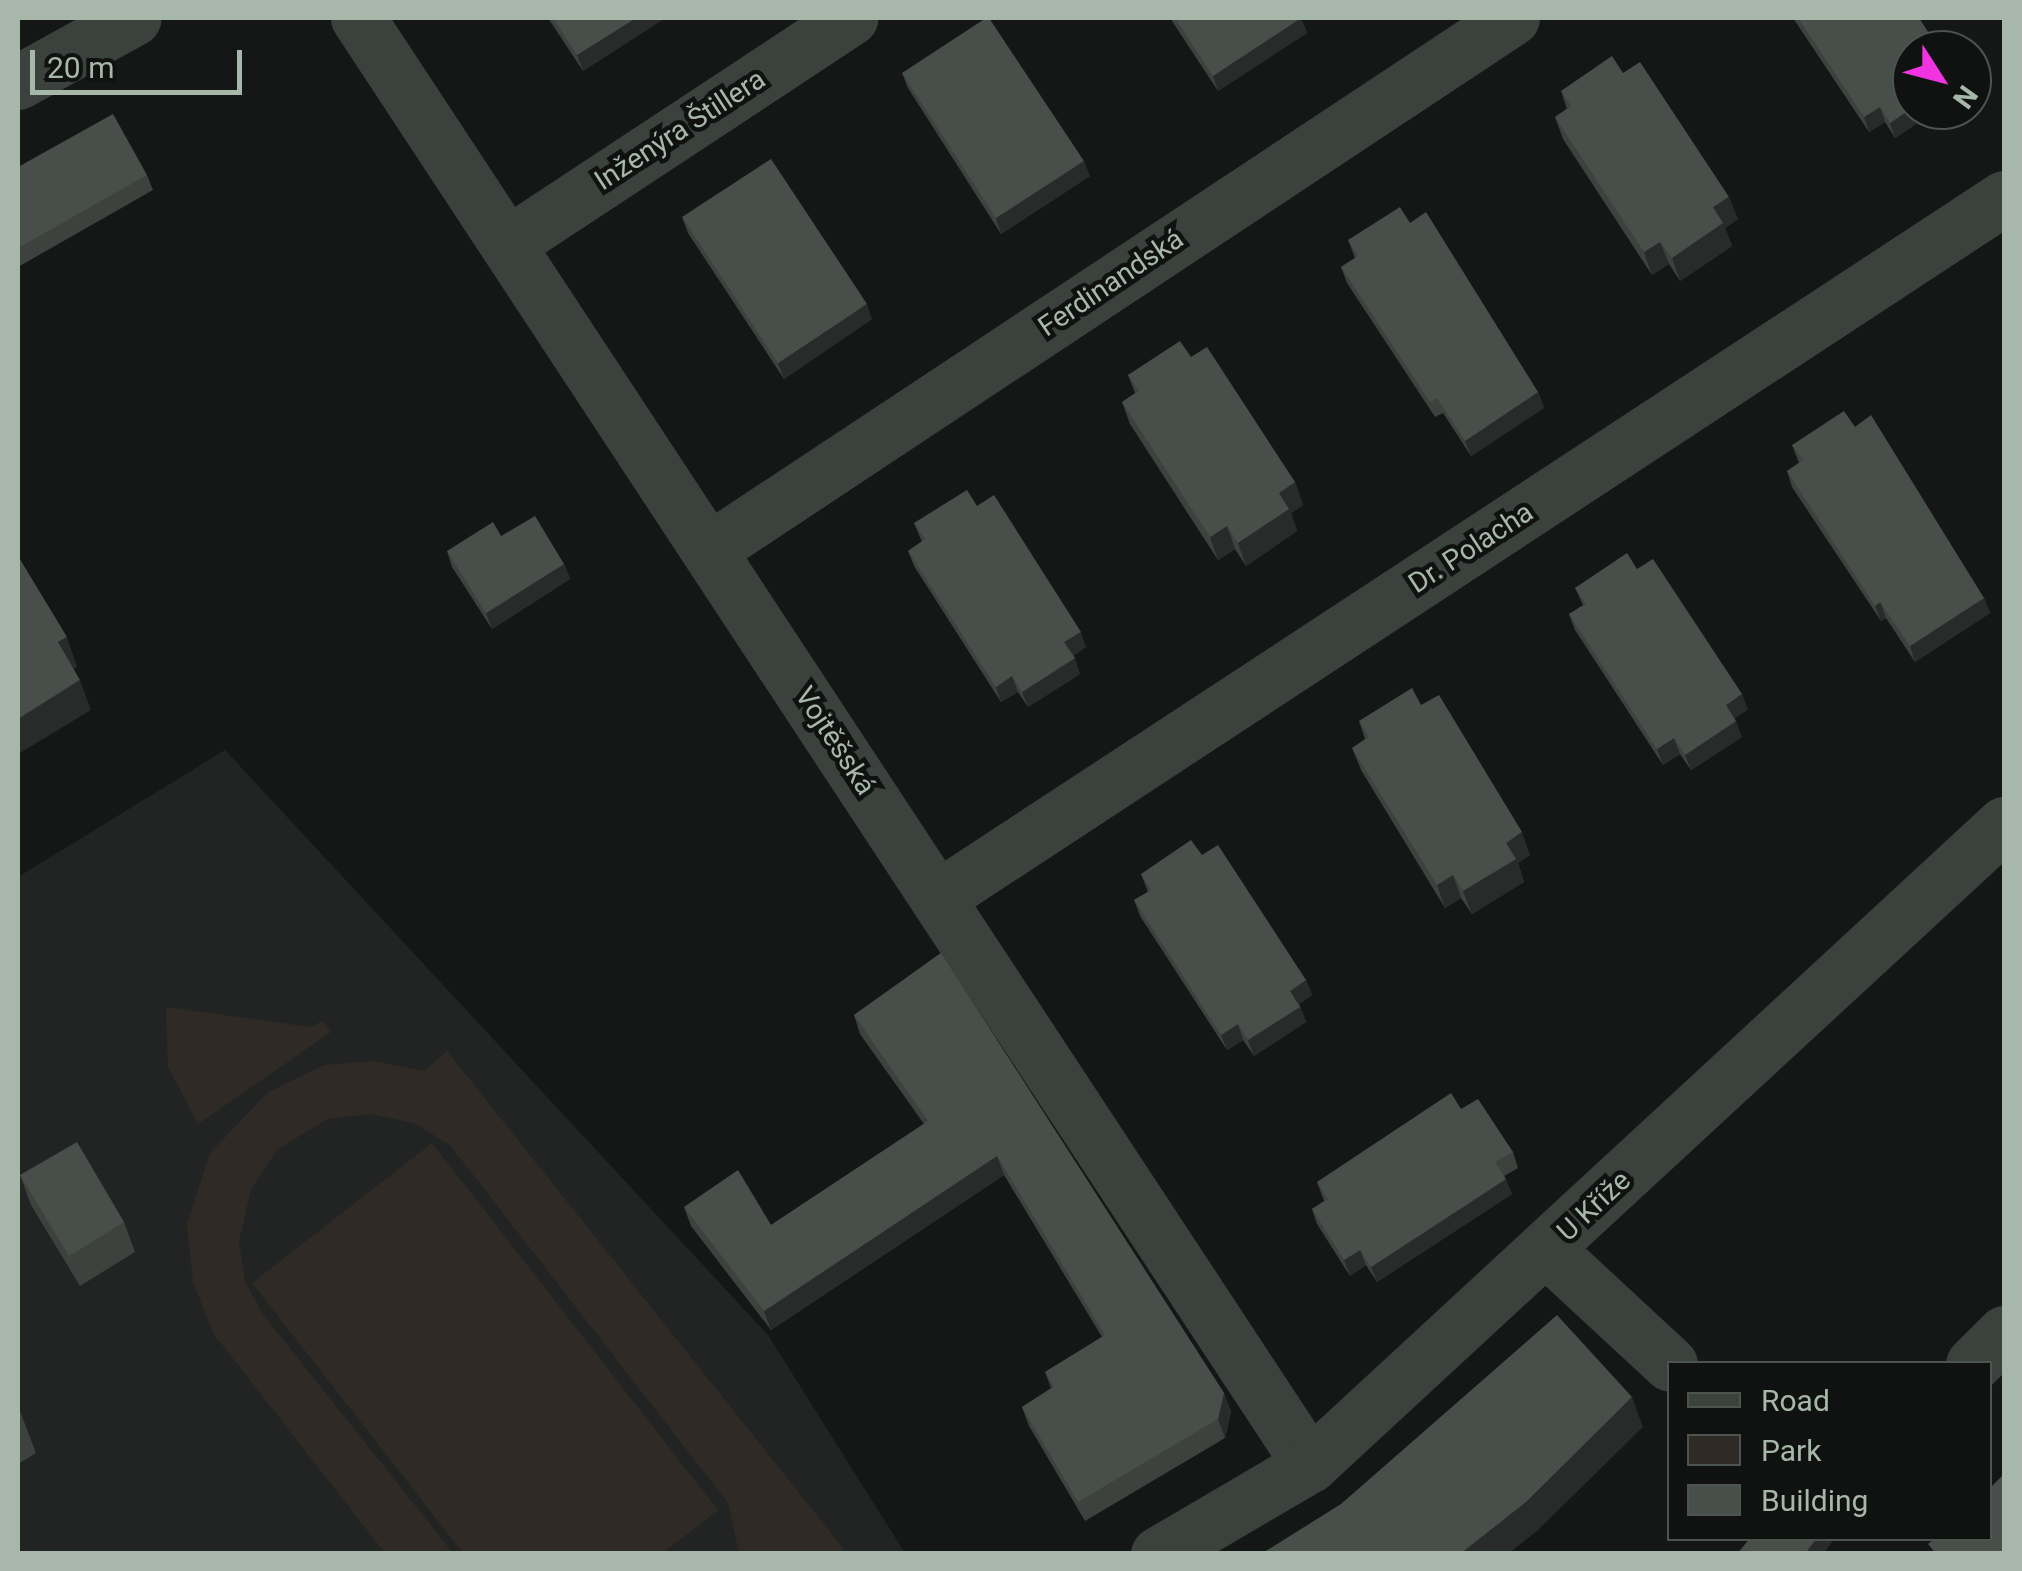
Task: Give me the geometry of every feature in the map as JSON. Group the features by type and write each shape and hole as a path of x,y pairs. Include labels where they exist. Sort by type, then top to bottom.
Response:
{"street":[{"path":"18,82 134,18"},
{"name":"Vojtěšská","path":"358,18 1310,1465"},
{"name":"Inženýra Štillera","path":"509,243 850,18"},
{"name":"Ferdinandská","path":"710,549 1512,18"},
{"name":"Dr. Polacha","path":"938,898 2004,198"},
{"name":"U Kříže","path":"1158,1554 1310,1465 2004,824"},
{"path":"1546,1250 1667,1361"},
{"path":"1975,1361 2004,1334"}],"shaded area":[{"path":"225,750 768,1335 905,1553 18,1554 18,877"}],"green space":[{"path":"166,1007 311,1027 322,1021 331,1032 198,1124 168,1067"},
{"path":"447,1051 847,1553 739,1553 728,1503 450,1145 414,1123 371,1114 327,1119 277,1150 251,1189 239,1242 245,1281 262,1313 453,1553 385,1553 213,1333 193,1282 187,1224 210,1153 267,1093 324,1065 374,1061 424,1071"},
{"path":"432,1143 718,1510 663,1553 463,1553 252,1283"}],"building":[{"path":"553,18 636,18 577,55"},
{"path":"986,18 1084,161 996,218 902,73"},
{"path":"1175,18 1301,18 1213,76"},
{"path":"1798,18 1919,18 1927,30 1892,30 1892,122 1880,107 1864,117"},
{"path":"1612,56 1623,73 1640,62 1729,197 1713,207 1723,223 1672,258 1660,242 1644,252 1555,117 1571,106 1561,91"},
{"path":"113,114 147,175 18,248 18,167"},
{"path":"771,159 867,304 778,363 682,217"},
{"path":"1400,207 1410,223 1426,212 1538,392 1465,441 1437,398 1430,402 1341,267 1358,256 1348,240"},
{"path":"1180,341 1191,357 1207,347 1295,482 1279,493 1289,509 1238,543 1227,526 1210,537 1122,402 1139,391 1128,375"},
{"path":"1844,411 1855,427 1871,415 1984,598 1910,646 1880,602 1875,606 1787,471 1803,460 1792,445"},
{"path":"967,490 977,506 994,495 1081,632 1064,642 1075,658 1022,692 1012,676 996,687 908,551 925,539 914,523"},
{"path":"535,516 564,564 486,613 447,551 493,522 501,536"},
{"path":"1627,553 1637,569 1653,559 1742,694 1726,705 1736,721 1685,755 1674,738 1657,749 1569,614 1586,604 1575,588"},
{"path":"18,556 67,637 58,642 80,680 18,719"},
{"path":"1412,688 1421,705 1439,695 1522,832 1506,843 1516,859 1463,891 1453,875 1437,885 1352,748 1369,737 1359,721"},
{"path":"1191,840 1202,855 1218,845 1306,980 1290,991 1300,1007 1248,1040 1238,1024 1221,1035 1134,900 1151,890 1141,874"},
{"path":"941,953 1224,1393 1218,1419 1078,1502 1022,1407 1054,1387 1045,1372 1105,1335 997,1156 764,1311 684,1207 738,1170 771,1225 928,1121 854,1015"},
{"path":"1451,1093 1461,1109 1478,1099 1513,1152 1495,1162 1506,1179 1371,1267 1360,1250 1344,1260 1312,1209 1328,1199 1317,1182"},
{"path":"77,1142 124,1222 69,1256 20,1175"},
{"path":"1557,1315 1632,1397 1526,1502 1460,1554 1261,1554 1341,1504"},
{"path":"2004,1474 2004,1554 1936,1554 1928,1544 1932,1541 1992,1541 1992,1486"},
{"path":"1748,1541 1815,1541 1805,1554 1737,1554"}]}
